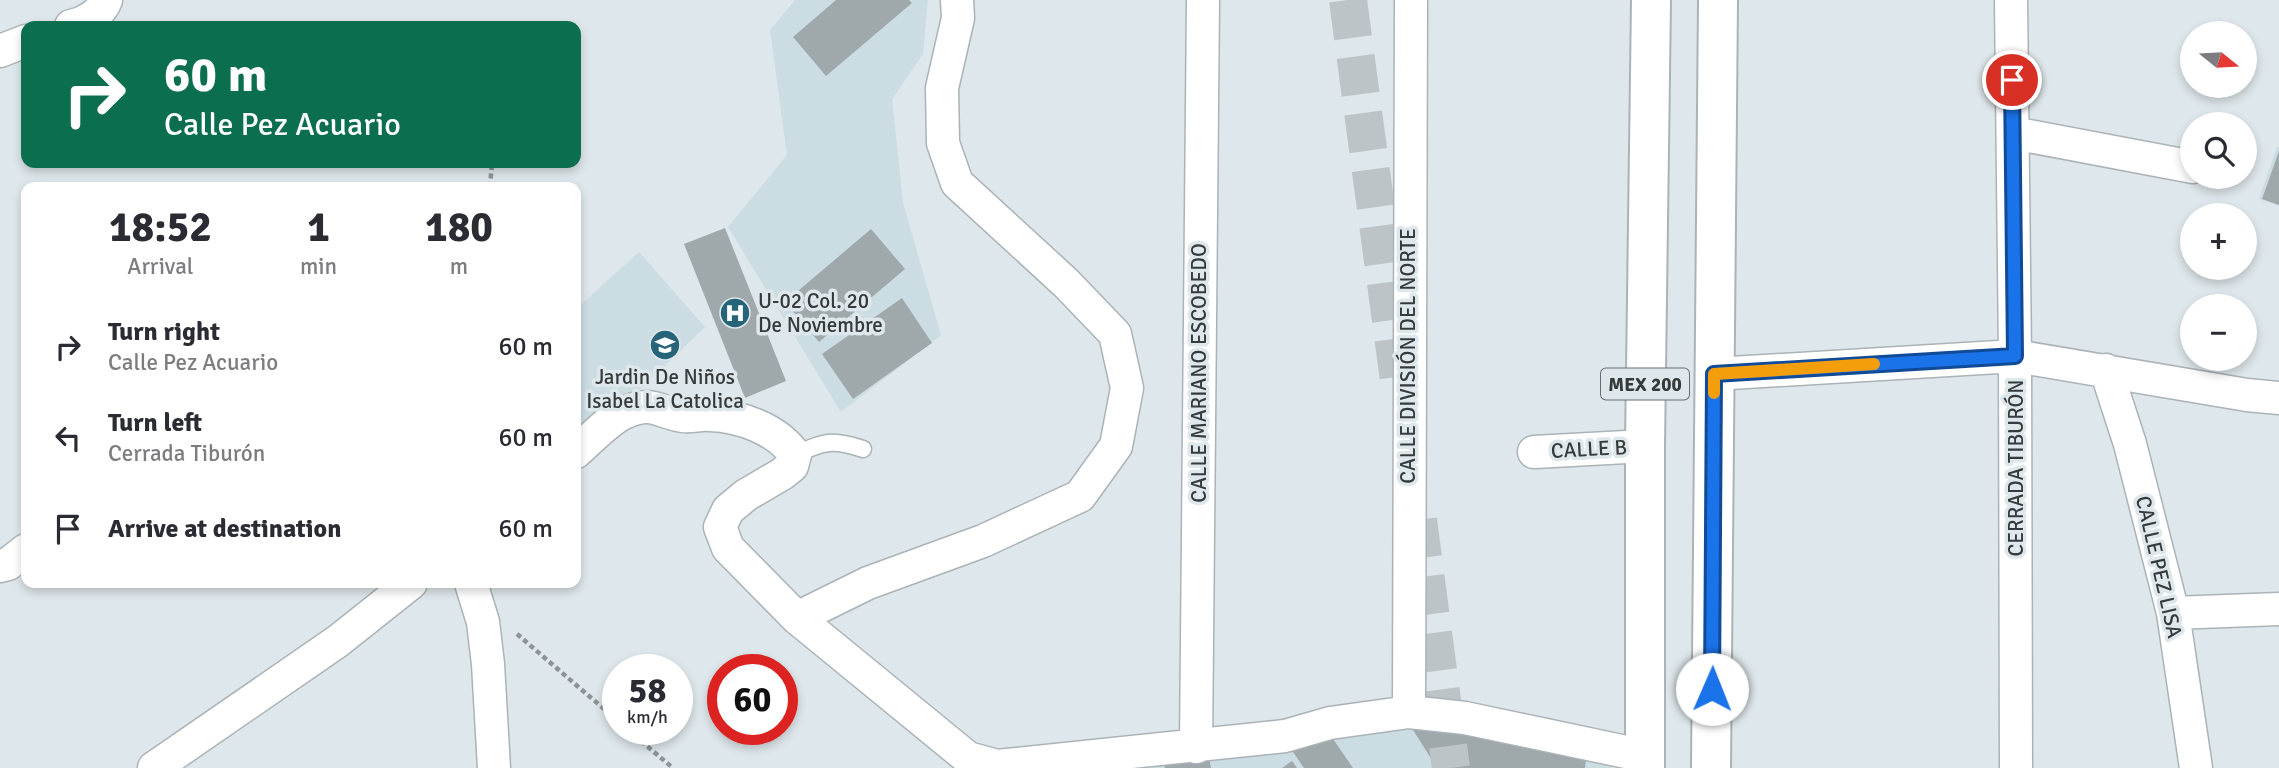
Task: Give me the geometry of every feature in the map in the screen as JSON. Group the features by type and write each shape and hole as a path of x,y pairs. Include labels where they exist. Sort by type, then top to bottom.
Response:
{"main road":[{"name":"MEX 200","path":"1645,762 1644,446 1651,0"},
{"name":"MEX 200","path":"1711,768 1718,0"}],"street":[{"path":"85,21 103,9 106,0"},
{"path":"797,618 868,583 983,541 1080,496 1116,446 1127,388 1115,334 1066,283 957,183 943,143 942,88 958,18 957,0"},
{"name":"CALLE MARIANO ESCOBEDO","path":"1196,747 1203,0"},
{"name":"CALLE DIVISIÓN DEL NORTE","path":"1409,712 1410,0"},
{"name":"CERRADA TIBURÓN","path":"2011,0 2016,768"},
{"path":"0,51 21,43"},
{"path":"2013,133 2180,165"},
{"path":"1714,374 2015,356 2279,398"},
{"name":"CALLE PEZ LISA","path":"2106,370 2130,444 2172,613 2196,768"},
{"path":"581,448 625,412 649,405 682,416 711,415 742,421 787,443 795,455 792,466 728,510 720,527 728,548 797,618 968,758 997,766 1196,747 1286,736 1330,723 1409,712 1465,718 1645,762"},
{"name":"CALLE B","path":"1534,452 1644,446"},
{"path":"0,566 8,564 21,554"},
{"path":"154,768 338,641 405,588"},
{"path":"473,588 483,622 494,768"},
{"path":"2172,613 2279,608"}],"lane":[{"path":"795,455 815,445 841,442 863,449"}],"path":[{"path":"483,622 515,633 602,707"},
{"path":"646,745 673,768"}],"shaded area":[{"path":"795,0 928,0 923,54 892,99 903,203 941,335 841,412 728,227 787,155 770,30"},
{"path":"2279,147 2279,206 2259,199"},
{"path":"639,252 705,327 581,446 581,304"},
{"path":"1407,717 1612,765 1612,768 1152,768 1151,760"}],"building":[{"path":"836,0 909,0 912,3 826,76 793,37"},
{"path":"2279,151 2279,205 2262,199"},
{"name":"U-02 Col. 20 De Noviembre","path":"725,228 786,381 745,398 684,244"},
{"path":"871,229 905,269 819,342 785,302"},
{"path":"902,298 932,343 853,399 822,354"},
{"path":"1408,722 1587,750 1585,768 1437,768"},
{"path":"1329,733 1353,768 1304,768 1289,746"},
{"path":"1207,748 1211,768 1165,768 1162,757"},
{"path":"1292,761 1297,768 1282,768"}],"tunnel":[{"path":"1348,0 1401,395"},
{"path":"1418,520 1451,768"}],"slow traffic":[{"path":"1714,393 1714,374 1874,364"}],"place":[{"name":"U-02 Col. 20 De Noviembre","path":"735,313"},
{"name":"Jardin De Niños Isabel La Catolica","path":"665,345"}],"route":[{"path":"1712,689 1714,374 2015,356 2012,80"}]}
